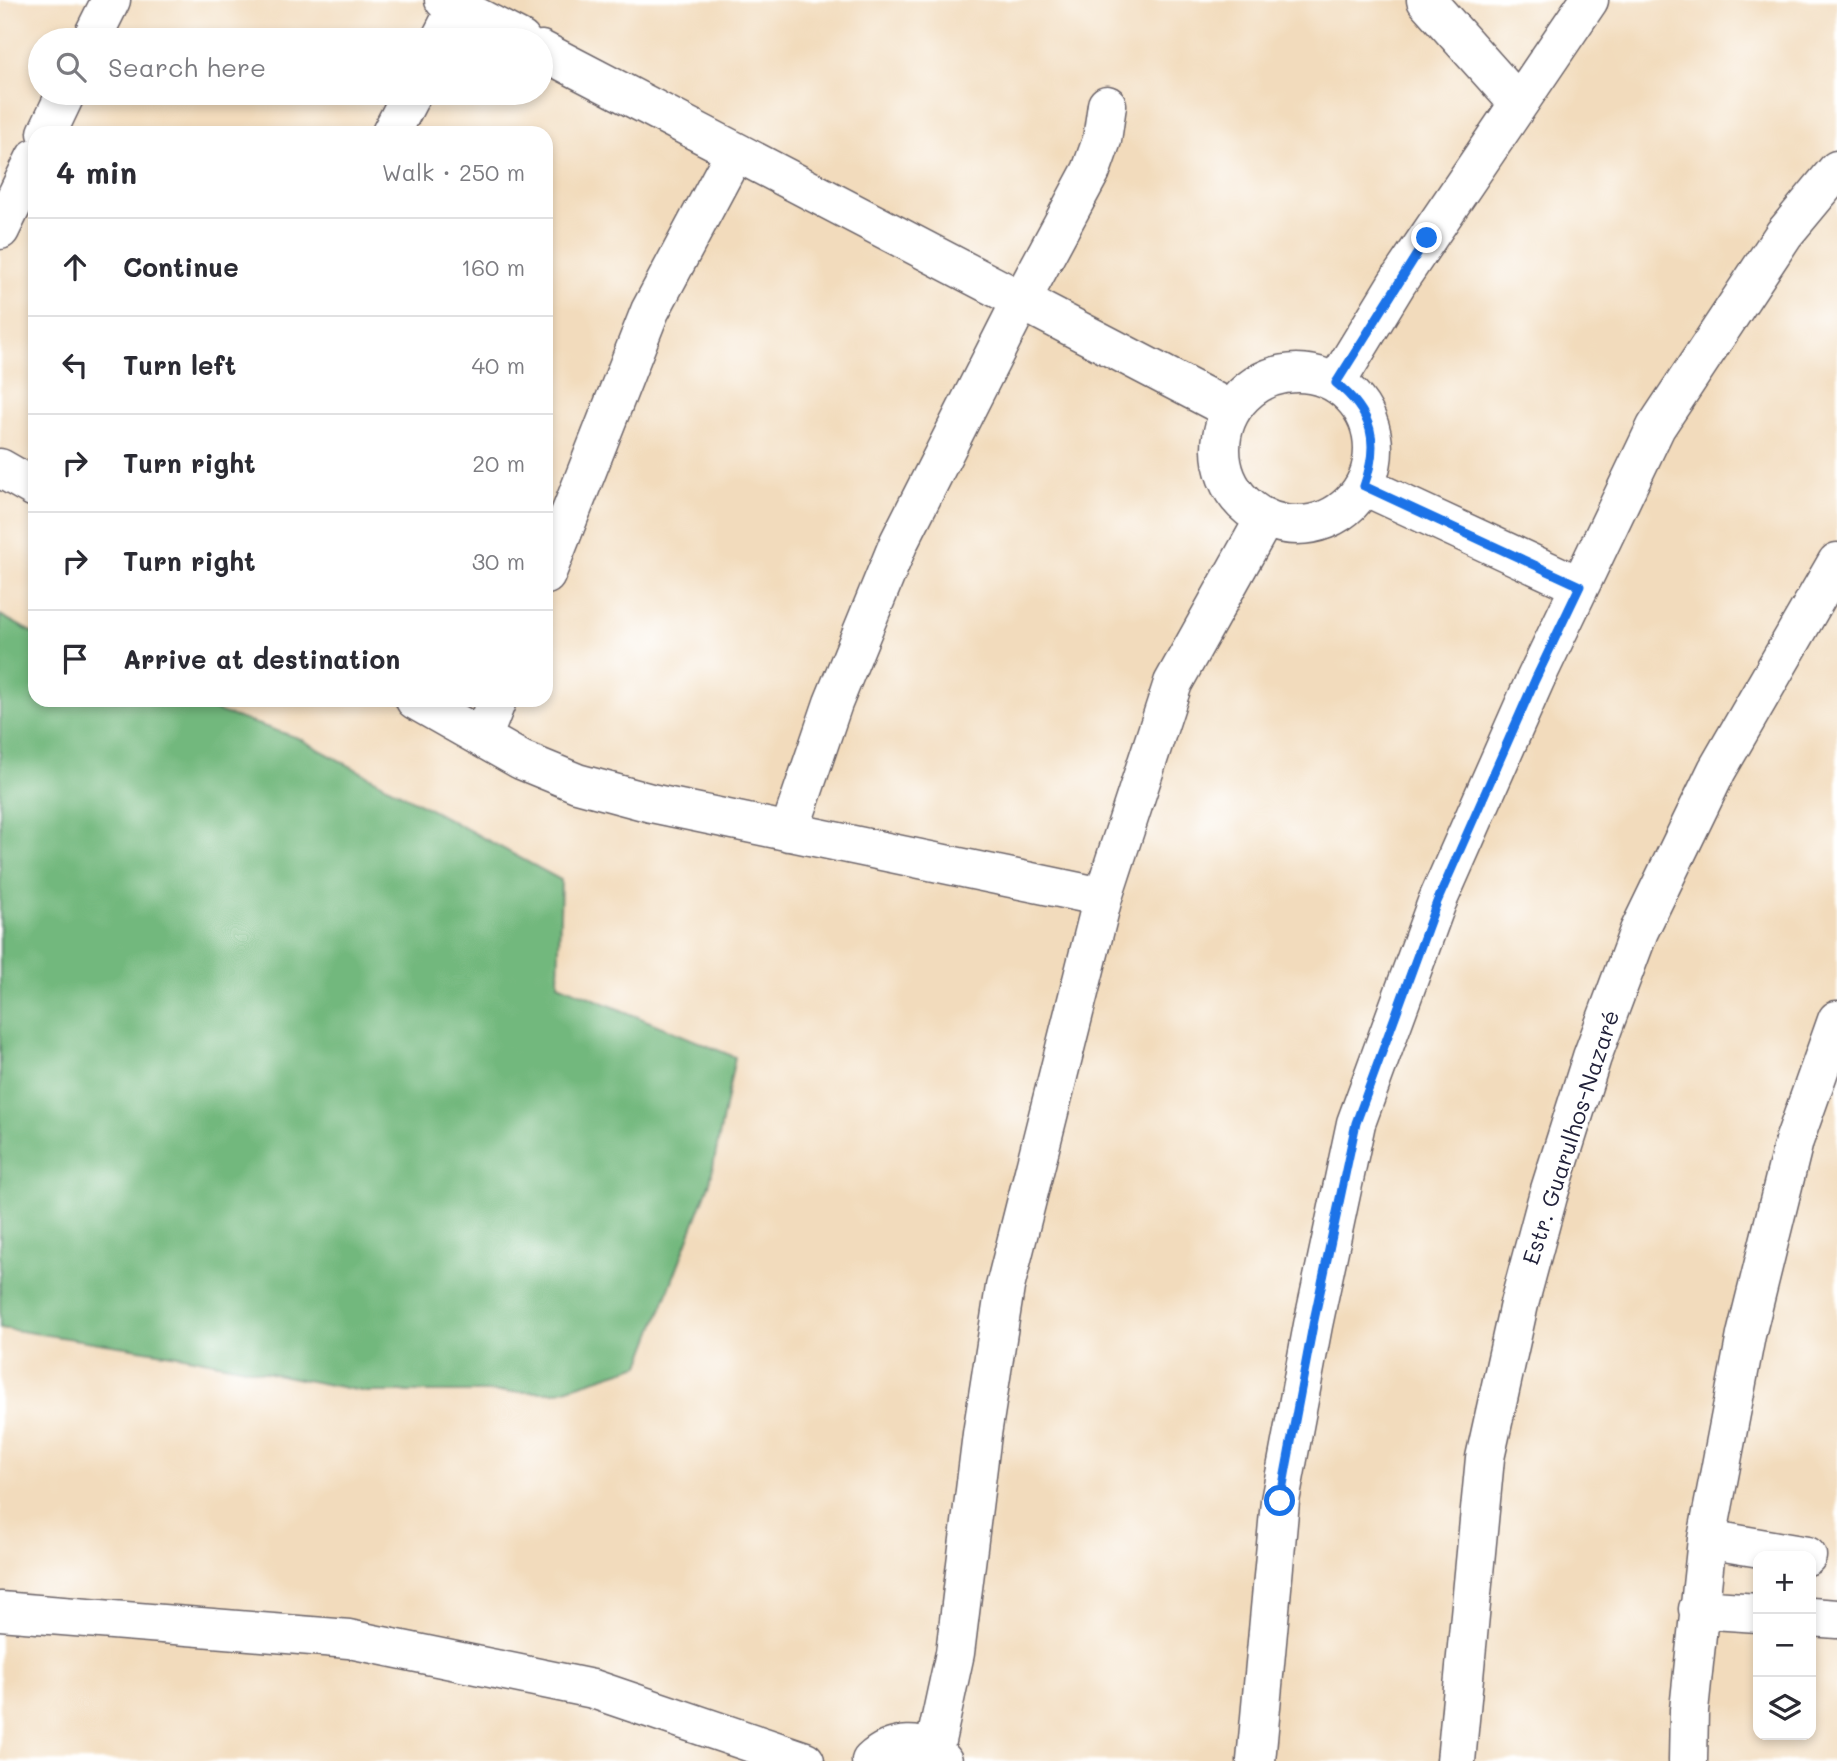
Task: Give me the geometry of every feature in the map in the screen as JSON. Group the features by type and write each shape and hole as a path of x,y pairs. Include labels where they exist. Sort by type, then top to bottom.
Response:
{"street":[{"path":"98,28 111,0"},
{"path":"1426,0 1518,103"},
{"path":"1336,383 1397,284 1589,0"},
{"path":"444,28 451,3 498,28"},
{"path":"553,56 1231,410"},
{"path":"50,126 60,105"},
{"path":"395,126 406,105"},
{"path":"789,832 833,704 900,542 1021,301 1091,171 1102,140 1107,105"},
{"path":"553,557 650,310 735,152"},
{"path":"1256,1761 1280,1501 1313,1325 1356,1123 1437,902 1535,680 1656,427 1784,234 1837,170"},
{"path":"0,230 28,172"},
{"path":"1290,373 1314,375 1336,383 1354,398 1367,419 1373,441 1372,464 1364,486 1350,504 1331,517 1310,524 1286,524 1265,519 1247,507 1233,491 1224,472 1220,451 1223,429 1231,410 1246,391 1266,379 1290,373"},
{"path":"0,468 28,484"},
{"path":"1364,486 1580,586"},
{"path":"871,1761 895,1746 911,1745 939,1756 955,1653 982,1434 1005,1287 1103,897 1173,683 1265,519"},
{"name":"Estr. Guarulhos-Nazaré","path":"1456,1761 1485,1458 1519,1304 1552,1184 1592,1057 1639,931 1717,770 1837,562"},
{"path":"427,707 521,760 577,783 652,803 1103,897"},
{"path":"482,738 494,707"},
{"path":"1688,1761 1689,1710 1707,1539 1746,1335 1791,1154 1837,1020"},
{"path":"1707,1539 1775,1551"},
{"path":"1816,1558 1837,1561"},
{"path":"1698,1609 1753,1613"},
{"path":"0,1611 349,1639 593,1689 805,1761"},
{"path":"1816,1617 1837,1619"}],"green space":[{"path":"0,615 28,630 28,707 206,707 298,738 561,880 558,984 735,1057 710,1182 640,1365 556,1392 366,1392 178,1355 0,1328"}],"route":[{"path":"1280,1501 1313,1325 1356,1123 1437,902 1535,680 1580,586 1364,486 1372,464 1373,441 1367,419 1354,398 1336,383 1427,238"}]}
